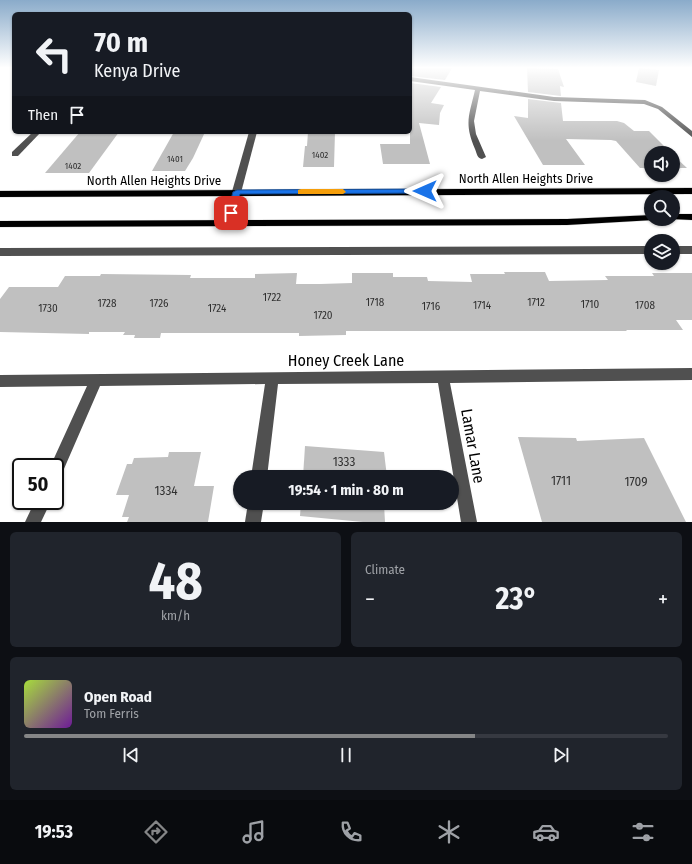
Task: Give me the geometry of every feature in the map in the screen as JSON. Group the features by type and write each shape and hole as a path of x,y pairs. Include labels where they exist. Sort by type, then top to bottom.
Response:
{"main road":[{"name":"North Allen Heights Drive","path":"0,194 692,191"},
{"path":"680,217 692,217"},
{"path":"0,224 559,222 644,218"}],"street":[{"path":"477,92 471,121 472,134 482,157"},
{"path":"513,92 574,100 645,102 660,108 692,135"},
{"path":"15,154 35,134"},
{"path":"228,223 252,134"},
{"path":"0,253 644,250"},
{"path":"680,250 692,250"},
{"name":"Honey Creek Lane","path":"0,381 692,374"},
{"name":"Lamar Lane","path":"442,377 469,522"},
{"path":"260,470 272,378"},
{"path":"62,458 96,380"},
{"path":"33,522 38,510"},
{"path":"253,522 255,510"}],"building":[{"path":"412,92 438,92 431,103 444,105 440,113 439,125 419,123 430,164 383,164 380,144 410,144 410,134 412,134"},
{"path":"531,92 561,92 561,96"},
{"path":"528,99 561,103 563,121 617,121 624,123 634,131 649,131 664,146 644,146 644,168 640,168 616,141 566,139 585,165 543,165 514,116 528,118"},
{"path":"78,134 118,134 89,173 45,173"},
{"path":"173,134 204,134 185,171 152,171"},
{"path":"308,134 335,134 334,167 303,167 305,146 307,146"},
{"path":"680,162 687,168 680,168"},
{"path":"504,272 545,272 549,281 608,280 605,276 654,276 652,273 692,273 692,320 676,320 683,330 626,330 627,331 346,331 346,335 299,336 299,333 161,333 160,338 134,338 135,335 123,335 125,332 89,332 89,334 0,332 0,299 9,287 58,287 65,276 100,276 101,274 191,275 190,278 255,278 255,274 297,273 296,284 320,284 352,283 352,273 393,273 393,277 427,277 428,281 472,282 470,274 505,274"},
{"path":"518,437 576,438 577,441 644,438 686,522 542,522"},
{"path":"305,446 384,452 386,470 303,470"},
{"path":"169,452 201,452 194,486 214,486 208,522 127,522 129,517 122,517 129,495 116,495 127,464 132,464 134,458 168,457"},
{"path":"300,510 384,510 385,522 363,522 300,516"}],"slow traffic":[{"path":"301,192 343,192"}],"route":[{"path":"231,213 237,192 425,191"}]}
